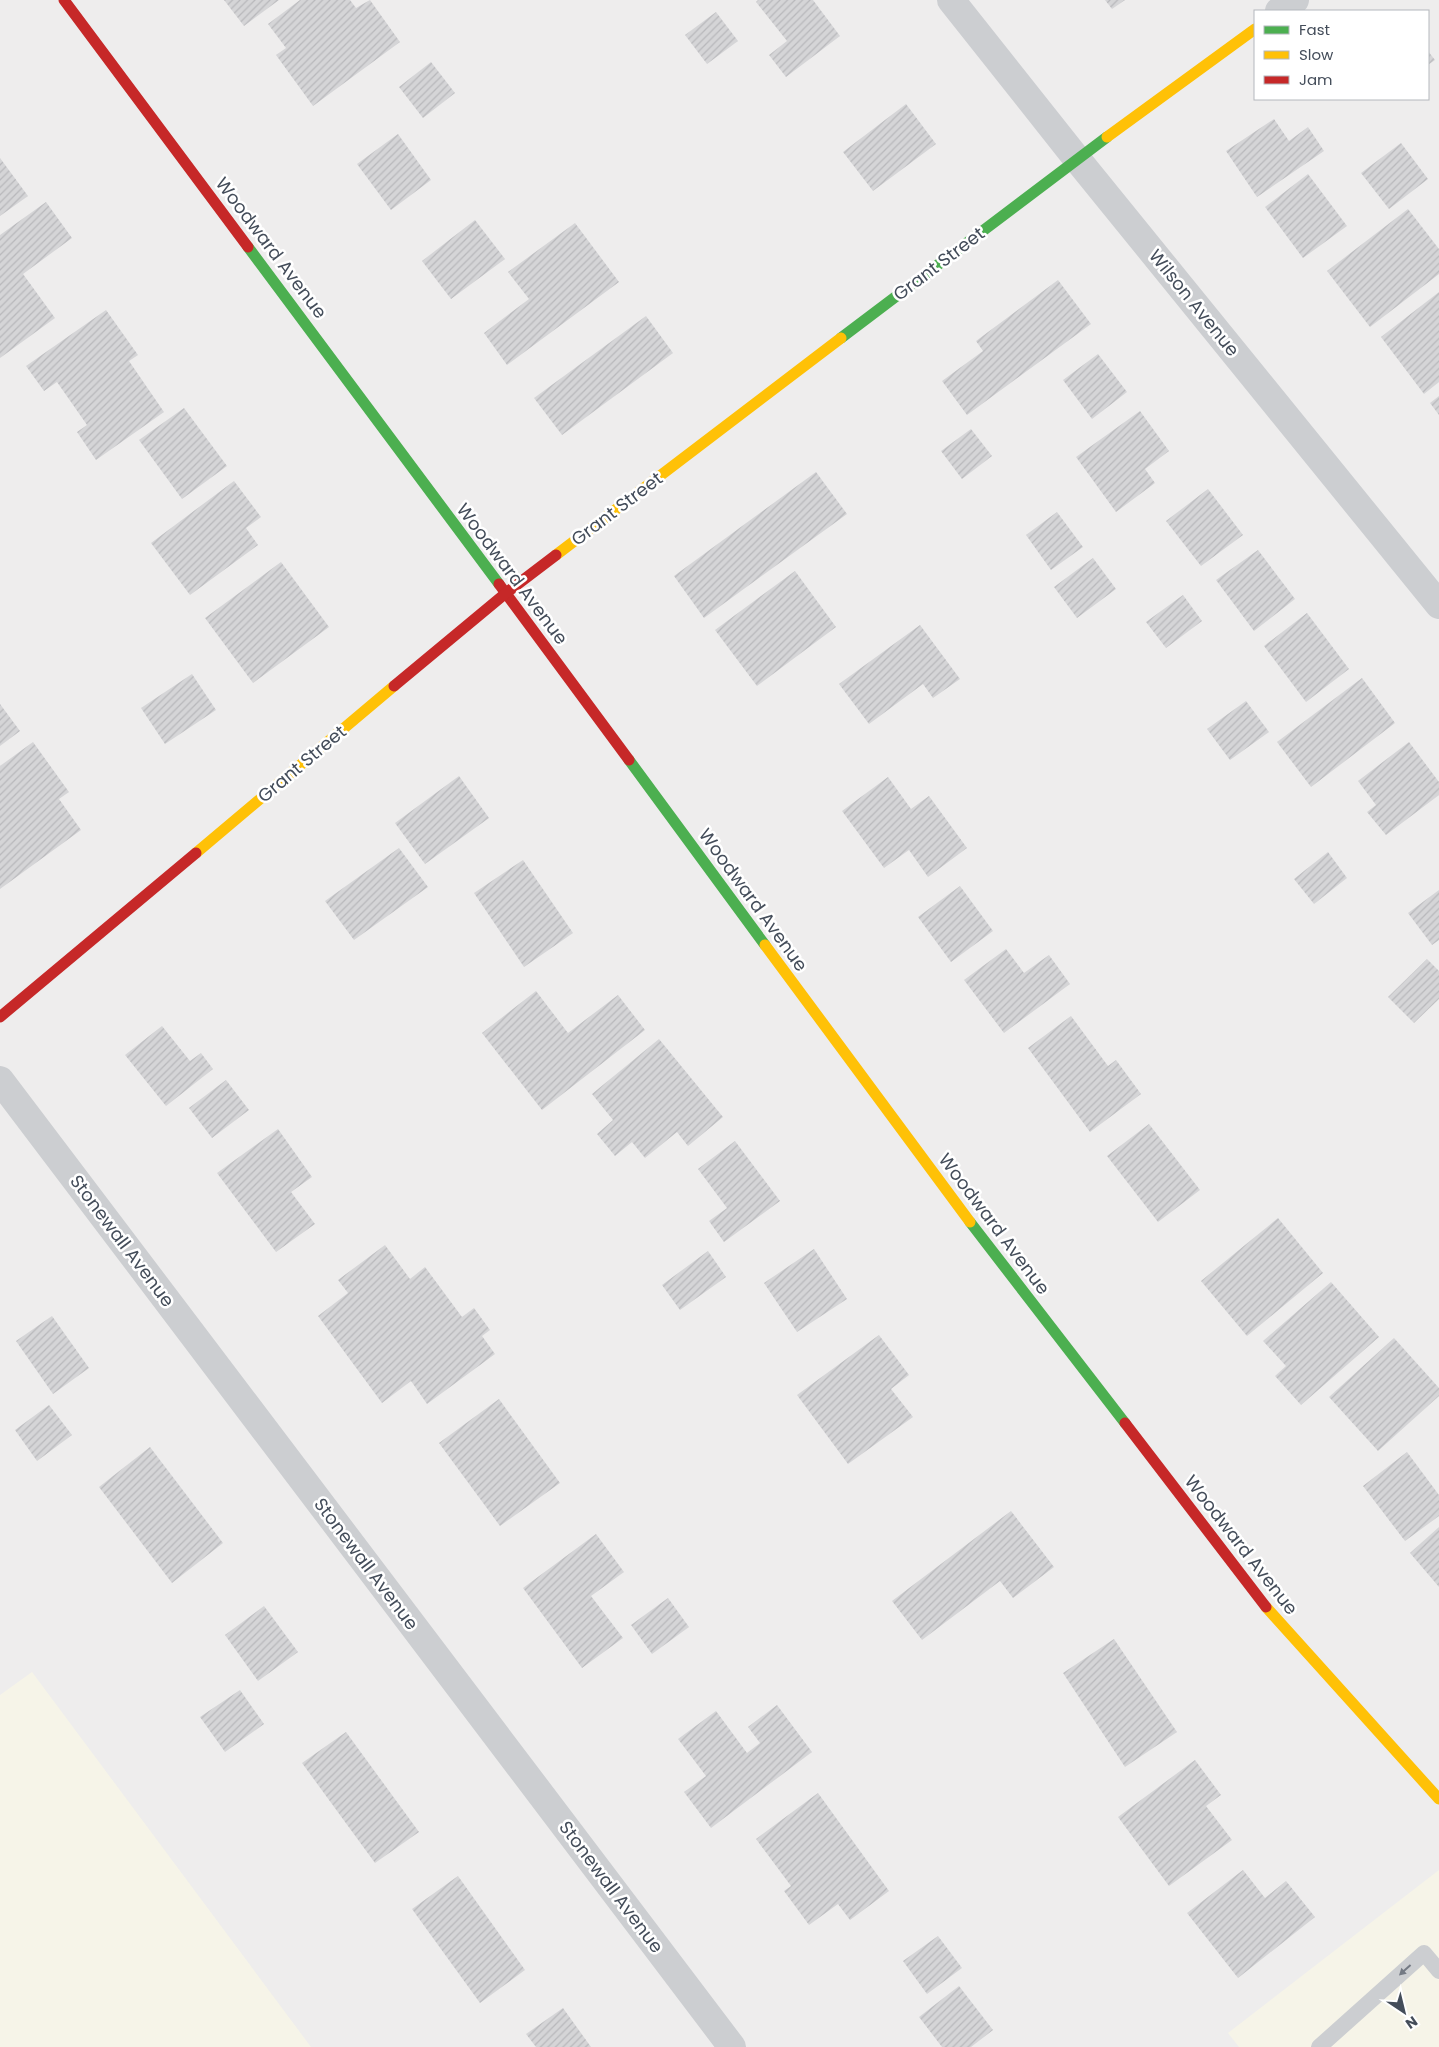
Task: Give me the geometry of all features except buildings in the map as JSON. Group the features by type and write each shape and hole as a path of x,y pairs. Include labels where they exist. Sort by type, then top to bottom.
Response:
{"street":[{"name":"Woodward Avenue","path":"64,0 506,594 937,1179 1263,1604 1439,1799"},
{"name":"Wilson Avenue","path":"951,0 1077,159 1439,605"},
{"path":"1280,10 1295,0"},
{"name":"Grant Street","path":"0,1016 506,594 1077,159 1254,30"},
{"name":"Stonewall Avenue","path":"0,1080 732,2047"}],"lane":[{"path":"1319,2047 1424,1953 1439,1971"}],"shaded area":[{"path":"32,1672 311,2047 0,2047 0,1695"},
{"path":"1439,1870 1439,2047 1239,2047 1228,2033"}],"traffic: fast":[{"path":"841,338 1107,137"},
{"path":"248,247 499,584"},
{"path":"629,760 765,945"},
{"path":"970,1222 1125,1423"}],"traffic: slow":[{"path":"1107,137 1254,30"},
{"path":"556,555 841,338"},
{"path":"196,853 394,686"},
{"path":"765,945 970,1222"},
{"path":"1266,1607 1439,1799"}],"traffic: jam":[{"path":"64,0 248,247"},
{"path":"394,686 506,593 556,555"},
{"path":"499,584 629,760"},
{"path":"0,1017 196,853"},
{"path":"1125,1423 1266,1607"}]}
